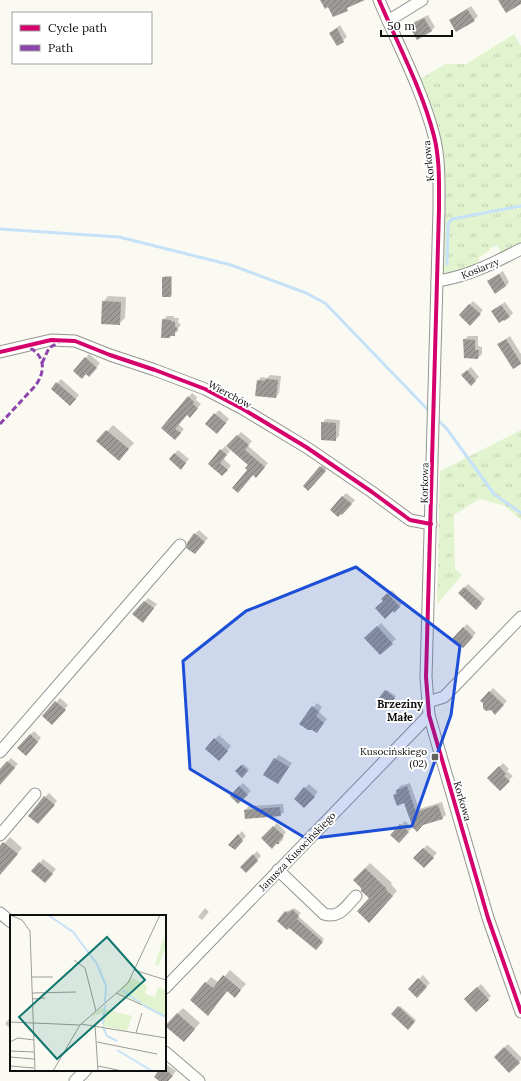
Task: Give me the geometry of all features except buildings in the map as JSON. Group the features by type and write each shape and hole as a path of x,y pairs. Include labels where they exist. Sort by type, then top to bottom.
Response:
{"street":[{"name":"Korkowa","path":"379,0 424,102 434,137 439,166 426,676 429,714 488,918 521,1012"},
{"path":"388,22 422,0"},
{"name":"Kosiarzy","path":"437,281 451,279 466,274 521,249"},
{"name":"Wierchów","path":"0,352 51,340 75,341 205,389 243,409 306,448 372,492 410,520 430,524"},
{"path":"0,752 180,545"},
{"path":"428,702 444,697 521,617"},
{"name":"Janusza Kusocińskiego","path":"166,987 429,714"},
{"path":"0,835 35,794"},
{"path":"278,870 324,914 331,916 338,914 356,896"},
{"path":"0,913 10,921"},
{"path":"166,1053 199,1081"},
{"path":"75,1081 85,1071"}],"highlighted area":[{"path":"356,567 460,646 451,715 412,826 307,839 190,769 183,661 246,611"}],"green space":[{"path":"514,34 521,46 521,246 502,255 497,245 479,257 478,262 471,269 442,275 444,216 419,80 445,64 466,64"},
{"path":"521,430 521,520 505,506 479,499 454,515 455,569 462,575 437,604 440,471"}],"waterway":[{"path":"447,264 448,224 452,219 521,206"},
{"path":"0,229 119,237 231,265 306,293 325,303 431,413"},
{"path":"436,418 447,429 494,494 521,513"}],"marked path":[{"path":"42,363 49,348 59,342"},
{"path":"0,424 36,385 41,374 42,363 40,358 27,346"}],"cycle path":[{"path":"379,0 423,101 434,136 438,163 439,209 426,677 429,715 488,918 521,1012"},
{"path":"0,352 51,340 75,341 205,389 243,409 306,447 410,520 431,524"}],"place":[{"name":"Kusocińskiego (02)","path":"435,757"}],"district":[{"name":"Brzeziny Małe","path":"400,710"}]}
